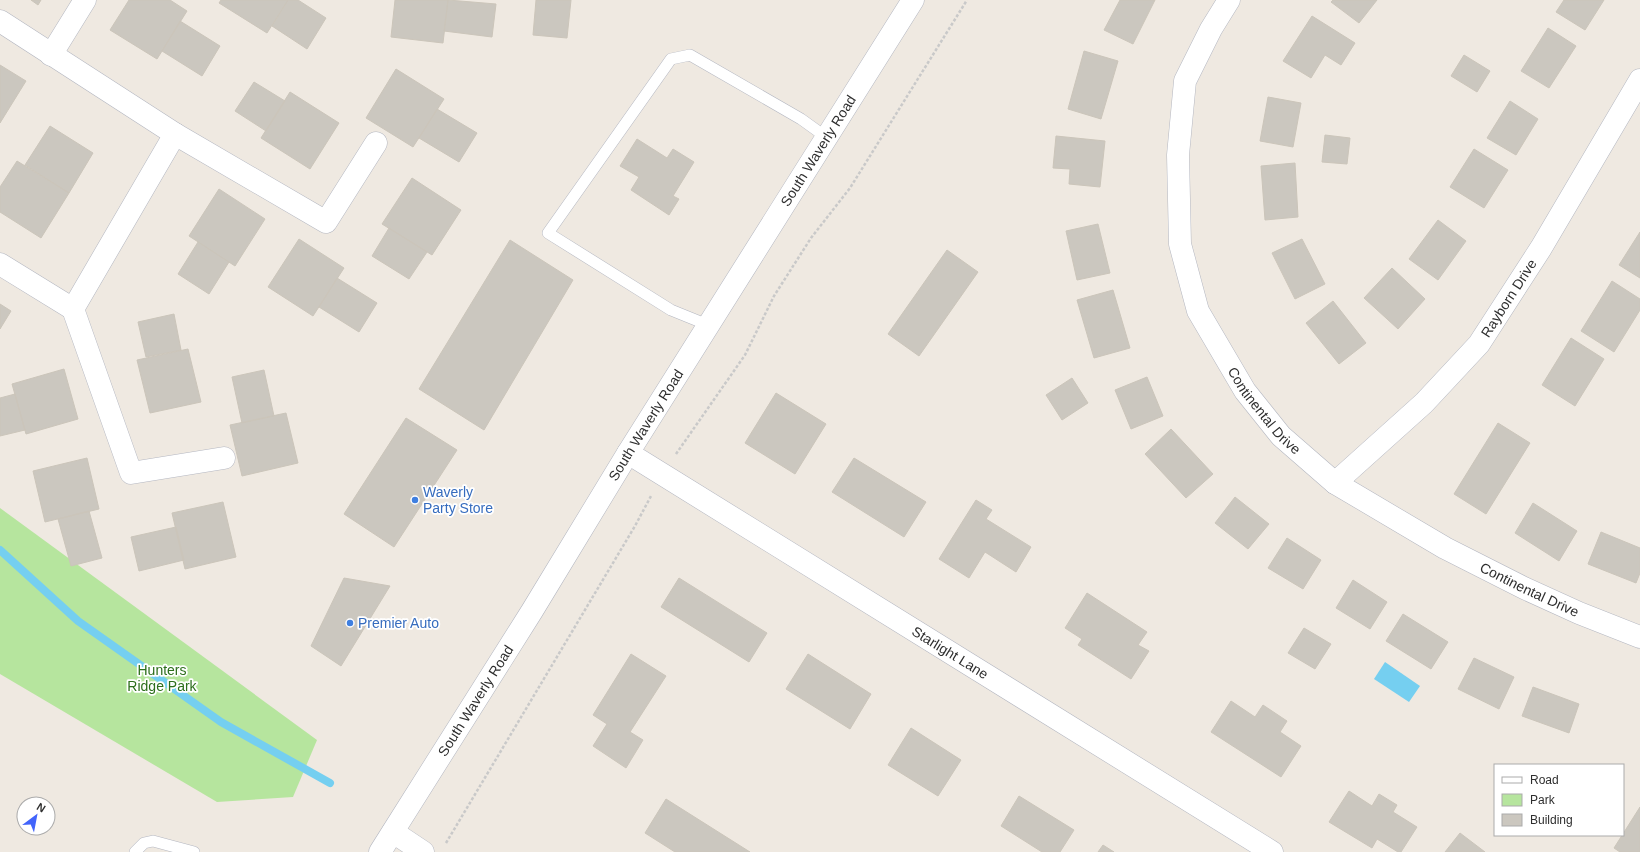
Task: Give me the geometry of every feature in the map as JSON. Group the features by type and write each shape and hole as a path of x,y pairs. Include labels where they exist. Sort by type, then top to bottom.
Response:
{"street":[{"path":"51,55 85,0"},
{"name":"South Waverly Road","path":"380,852 532,611 708,325 913,0"},
{"name":"Continental Drive","path":"1229,0 1211,29 1185,81 1178,155 1180,244 1198,311 1245,391 1281,436 1335,483 1445,548 1518,585 1579,613 1640,637"},
{"path":"0,21 175,134 326,222 376,143"},
{"name":"Rayborn Drive","path":"1335,483 1424,403 1479,344 1541,248 1640,80"},
{"path":"73,309 175,134"},
{"path":"0,264 73,309 131,473 224,458"},
{"name":"Starlight Lane","path":"628,453 1272,852"},
{"path":"393,832 424,852"}],"lane":[{"path":"708,325 671,310 548,233 670,59 690,55 801,119 826,137"},
{"path":"135,852 144,843 153,841 194,852"}],"path":[{"path":"444,846 635,526 664,474 685,441 745,355 774,296 811,238 850,188 967,0"}],"green space":[{"name":"Hunters Ridge Park","path":"0,508 317,740 293,797 217,802 0,674"}],"water":[{"path":"1385,662 1420,686 1409,702 1374,679"}],"building":[{"path":"31,0 41,0 38,5"},
{"path":"129,0 170,0 187,11 157,59 110,30"},
{"path":"221,0 288,0 267,33 219,3"},
{"path":"288,0 298,0 326,18 307,49 272,26"},
{"path":"395,0 448,0 443,43 391,37"},
{"path":"448,0 496,4 492,37 444,31"},
{"path":"536,0 571,0 567,38 533,35"},
{"path":"1120,0 1155,0 1133,44 1104,30"},
{"path":"1333,0 1377,0 1359,23 1331,2"},
{"path":"1564,0 1604,0 1585,30 1556,12"},
{"path":"1312,16 1355,43 1341,65 1325,55 1311,78 1283,61"},
{"path":"180,21 220,46 202,76 162,51"},
{"path":"1548,28 1576,46 1549,88 1521,71"},
{"path":"1084,51 1118,61 1101,119 1068,109"},
{"path":"1464,55 1490,71 1477,92 1451,76"},
{"path":"0,65 26,81 0,123"},
{"path":"396,69 444,99 413,147 366,118"},
{"path":"254,82 285,101 266,131 235,111"},
{"path":"290,92 339,123 310,169 261,138"},
{"path":"1268,97 1301,103 1293,147 1260,141"},
{"path":"1510,101 1538,119 1516,155 1487,138"},
{"path":"437,109 477,133 459,162 419,138"},
{"path":"50,126 93,153 69,193 25,165"},
{"path":"1325,135 1350,138 1347,164 1322,162"},
{"path":"1056,136 1105,141 1100,187 1069,184 1070,169 1053,168"},
{"path":"637,139 667,158 673,149 694,162 673,196 679,199 669,215 631,190 639,177 620,166"},
{"path":"1474,149 1508,170 1484,208 1450,187"},
{"path":"17,161 69,193 41,238 0,212 0,187"},
{"path":"1295,163 1298,217 1265,220 1261,166"},
{"path":"412,178 461,210 432,255 382,224"},
{"path":"219,189 265,219 235,266 189,236"},
{"path":"1438,220 1466,241 1438,280 1409,259"},
{"path":"1098,224 1110,273 1077,280 1066,231"},
{"path":"389,228 427,252 409,279 372,256"},
{"path":"1640,232 1640,278 1619,265"},
{"path":"299,239 344,268 313,316 268,287"},
{"path":"1302,239 1325,284 1295,299 1272,253"},
{"path":"510,240 573,280 484,430 419,389"},
{"path":"198,242 229,262 209,294 178,274"},
{"path":"947,250 978,272 919,356 888,334"},
{"path":"1392,268 1425,299 1398,329 1364,298"},
{"path":"337,278 377,303 359,332 319,307"},
{"path":"1612,281 1640,299 1640,310 1614,352 1581,331"},
{"path":"1113,290 1130,348 1094,358 1077,300"},
{"path":"1333,301 1366,343 1339,364 1306,323"},
{"path":"0,304 11,311 0,329"},
{"path":"174,314 181,350 146,357 138,322"},
{"path":"1571,338 1604,359 1575,406 1542,385"},
{"path":"188,349 201,402 150,413 137,360"},
{"path":"64,369 78,419 26,434 12,384"},
{"path":"264,370 274,416 242,423 232,377"},
{"path":"1147,377 1163,416 1131,429 1115,390"},
{"path":"1072,378 1088,403 1062,420 1046,395"},
{"path":"776,393 826,424 795,474 745,443"},
{"path":"15,394 25,430 0,436 0,398"},
{"path":"286,413 298,463 242,476 230,425"},
{"path":"406,418 457,450 394,547 344,514"},
{"path":"1498,423 1530,443 1486,514 1454,494"},
{"path":"1171,429 1213,474 1186,498 1145,454"},
{"path":"87,458 99,509 45,522 33,471"},
{"path":"854,458 926,502 904,537 832,492"},
{"path":"1235,497 1269,524 1248,549 1215,523"},
{"path":"976,500 992,510 986,519 1031,547 1016,572 985,552 969,578 939,559"},
{"path":"223,502 236,557 185,569 172,513"},
{"path":"1533,503 1577,531 1559,561 1515,533"},
{"path":"89,511 102,558 71,566 58,519"},
{"path":"176,527 184,560 139,571 131,537"},
{"path":"1601,532 1640,548 1640,573 1636,583 1588,564"},
{"path":"1287,538 1321,560 1303,589 1268,568"},
{"path":"344,578 390,586 341,666 311,646"},
{"path":"679,578 767,633 749,662 661,607"},
{"path":"1353,580 1387,602 1370,629 1336,608"},
{"path":"1087,593 1147,632 1138,645 1149,651 1131,679 1078,645 1082,639 1065,628"},
{"path":"1403,614 1448,642 1431,669 1386,641"},
{"path":"1304,628 1331,644 1315,669 1288,653"},
{"path":"631,654 666,676 630,732 643,740 626,768 593,746 607,724 593,715"},
{"path":"808,654 871,694 850,729 786,689"},
{"path":"1474,658 1514,677 1499,709 1458,689"},
{"path":"1533,687 1579,704 1569,733 1522,716"},
{"path":"1231,701 1255,717 1263,705 1287,721 1280,732 1301,746 1281,777 1211,732"},
{"path":"911,728 961,760 938,796 888,765"},
{"path":"1349,791 1372,806 1379,794 1397,805 1393,812 1417,827 1401,852 1398,852 1377,839 1372,848 1329,822"},
{"path":"1019,796 1074,830 1060,852 1042,852 1001,826"},
{"path":"666,799 750,852 675,852 645,833"},
{"path":"1640,807 1640,852 1620,852 1614,848 1622,836 1624,836 1624,832"},
{"path":"1460,833 1485,852 1445,852"},
{"path":"1103,845 1114,852 1098,852"}],"waterway":[{"path":"0,550 78,621 221,722 330,783"}],"place":[{"name":"Waverly Party Store","path":"415,500"},
{"name":"Premier Auto","path":"350,623"}]}
